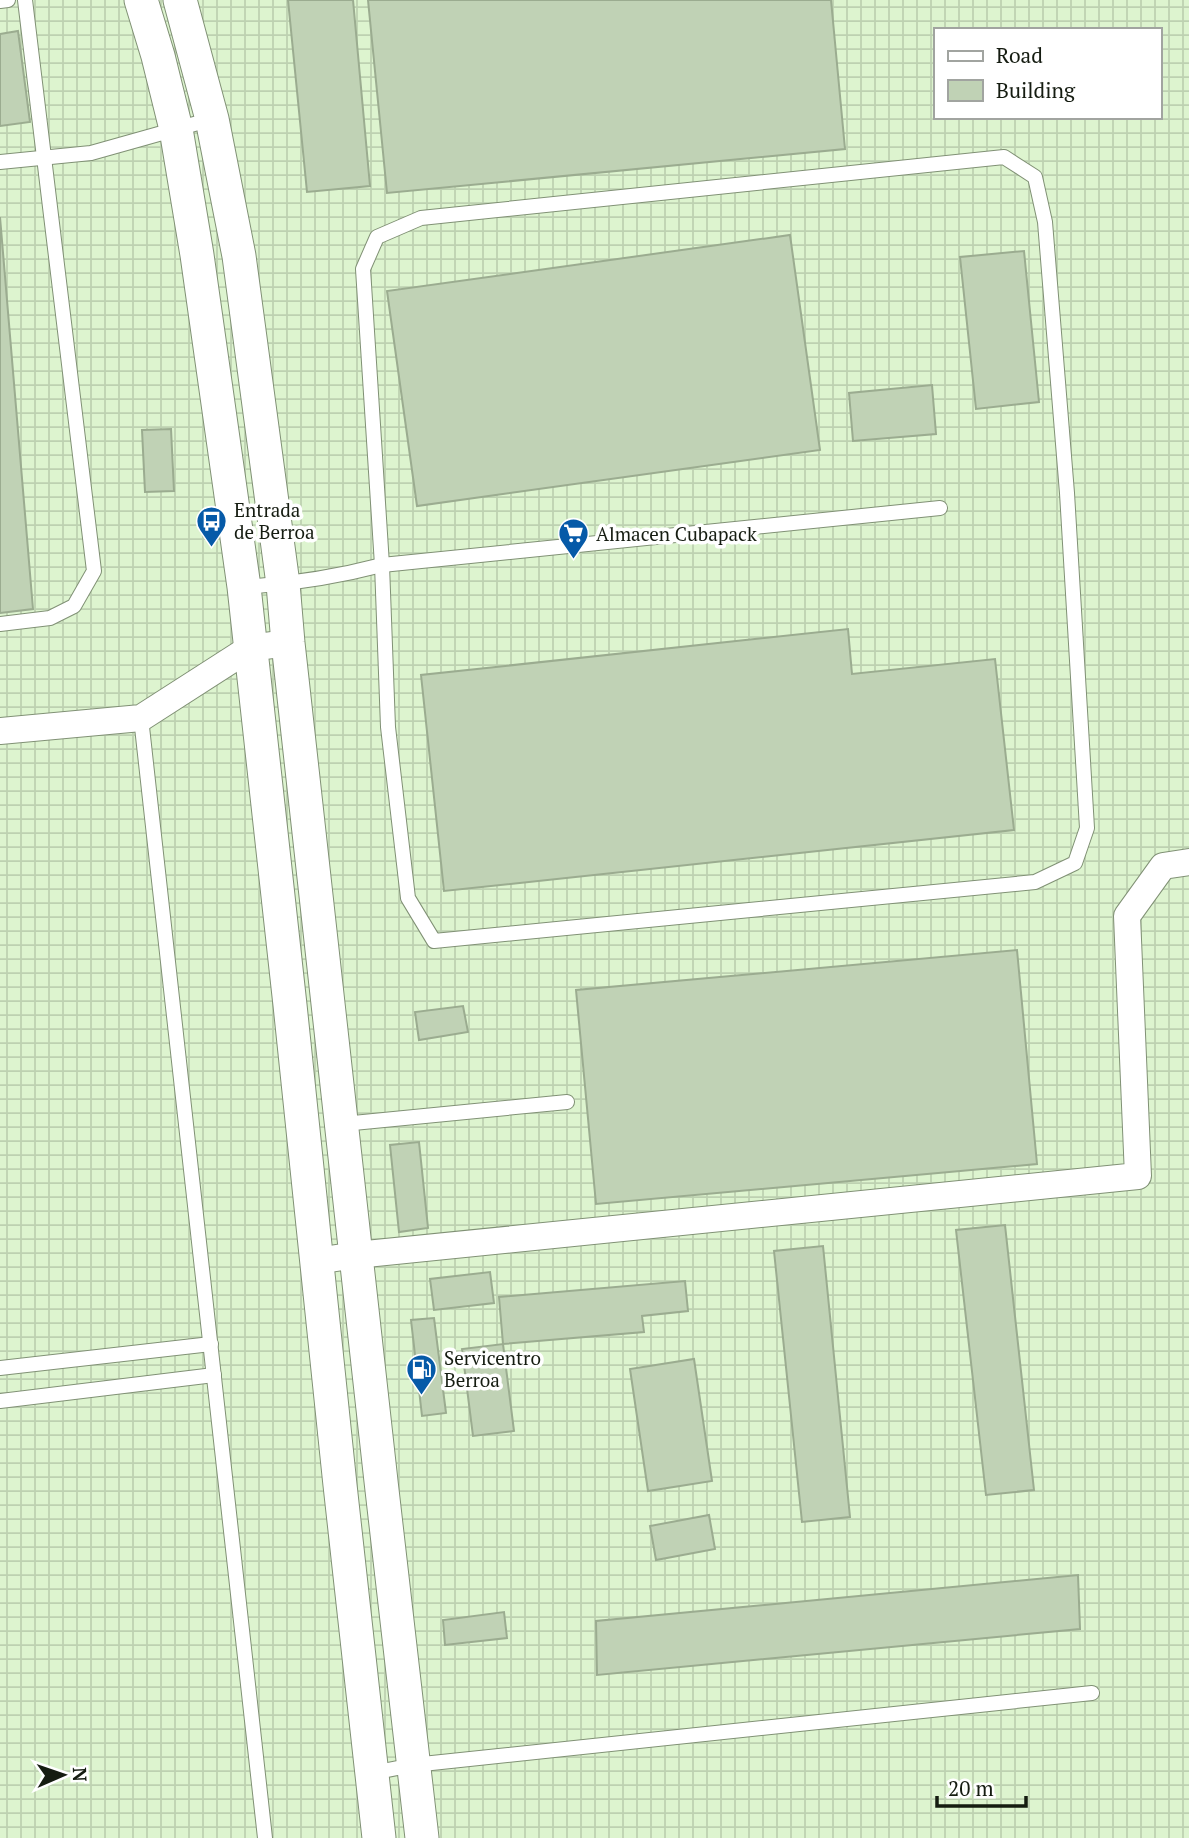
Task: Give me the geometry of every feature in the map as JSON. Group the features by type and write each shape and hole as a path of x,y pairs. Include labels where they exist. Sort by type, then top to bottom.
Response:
{"street":[{"path":"141,0 176,129 197,255 244,587 379,1838"},
{"path":"180,0 212,119 239,256 283,584 422,1838"},
{"path":"0,731 141,718 250,648 288,643"},
{"path":"316,1261 1138,1176 1127,916 1163,866 1189,862"},
{"path":"339,1476 380,1472"}],"lane":[{"path":"0,1 8,0"},
{"path":"0,624 50,618 74,607 94,571 25,0"},
{"path":"0,162 91,153 212,119"},
{"path":"1004,157 1035,177 1045,222 1066,480 1087,828 1075,863 1035,882 434,942 408,898 388,727 382,565 363,269 377,237 421,218 1004,157"},
{"path":"244,587 337,576 382,565 940,508"},
{"path":"141,718 265,1838"},
{"path":"342,1124 567,1102"},
{"path":"0,1368 211,1344"},
{"path":"0,1401 214,1375"},
{"path":"372,1773 413,1765 1092,1693"}],"shaded area":[{"path":"0,0 1189,0 1189,1838 0,1838"}],"building":[{"path":"288,0 353,0 370,186 307,192"},
{"path":"368,0 831,0 845,149 387,193"},
{"path":"18,31 30,122 0,126 0,34"},
{"path":"0,217 33,609 0,613"},
{"path":"790,235 820,450 417,506 387,291"},
{"path":"1024,251 1039,402 976,409 960,257"},
{"path":"932,385 936,434 853,441 849,393"},
{"path":"171,429 174,491 145,492 142,430"},
{"path":"848,629 852,674 995,659 1014,830 444,891 421,675"},
{"path":"1017,950 1037,1164 596,1204 576,990"},
{"path":"463,1006 468,1032 419,1040 415,1012"},
{"path":"419,1142 428,1228 399,1232 390,1145"},
{"path":"1005,1225 1034,1490 986,1495 956,1230"},
{"path":"823,1246 850,1517 802,1522 774,1251"},
{"path":"490,1272 494,1303 434,1310 430,1279"},
{"path":"685,1281 688,1311 642,1316 644,1332 503,1344 499,1297"},
{"path":"434,1318 446,1413 422,1416 411,1320"},
{"path":"503,1344 514,1431 473,1436 462,1349"},
{"path":"694,1359 712,1481 648,1491 630,1369"},
{"path":"709,1515 715,1549 656,1560 650,1526"},
{"path":"1078,1575 1080,1629 597,1675 596,1621"},
{"path":"504,1612 507,1638 445,1645 443,1620"}],"place":[{"name":"Entrada de Berroa","path":"211,548"},
{"name":"Almacen Cubapack","path":"573,561"},
{"name":"Servicentro Berroa","path":"421,1396"}]}
